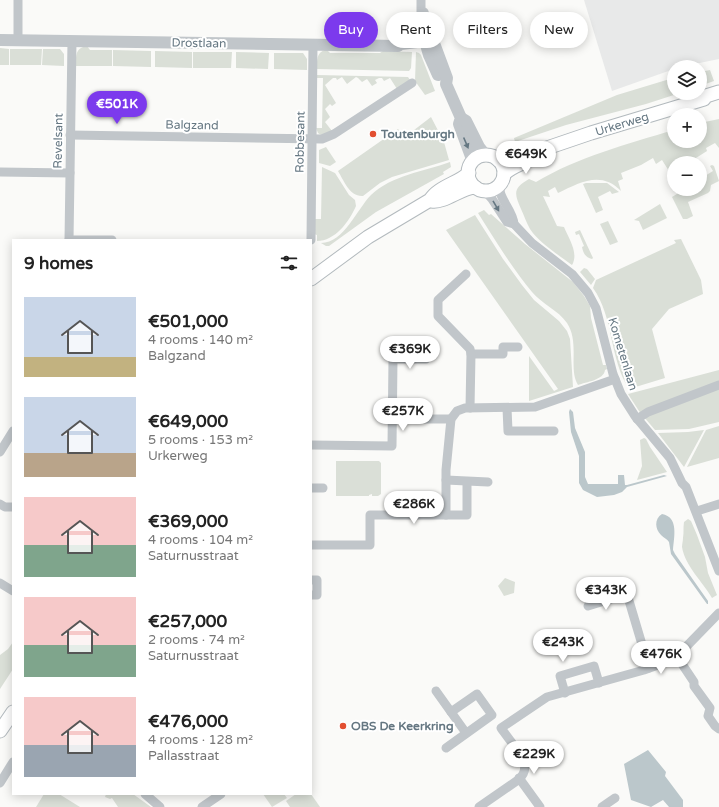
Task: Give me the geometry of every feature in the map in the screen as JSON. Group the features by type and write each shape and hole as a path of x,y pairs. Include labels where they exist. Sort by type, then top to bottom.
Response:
{"main road":[{"name":"Urkerweg","path":"707,96 719,92"},
{"name":"Urkerweg","path":"706,100 707,101 719,98"},
{"name":"Urkerweg","path":"492,158 508,158 533,149 540,150 701,100"},
{"name":"Urkerweg","path":"501,179 512,167 536,156 540,150"},
{"path":"312,278 368,237 430,200 435,193 460,180 479,157 492,158 502,166 501,179 493,190 465,189 437,201 430,200"},
{"path":"471,167 470,180 480,189"},
{"path":"0,731 12,713"}],"street":[{"path":"18,0 18,40"},
{"path":"421,0 421,10 424,12"},
{"name":"Drostlaan","path":"0,40 386,46"},
{"name":"Revelsant","path":"69,239 72,41"},
{"name":"Robbesant","path":"311,239 313,45"},
{"name":"Drostlaan","path":"400,48 411,48"},
{"path":"430,48 447,78 446,84 461,118 466,121 479,147 492,158"},
{"path":"312,139 330,137 412,83"},
{"path":"461,118 459,124 471,167"},
{"name":"Balgzand","path":"70,135 312,139"},
{"path":"0,172 70,173"},
{"name":"Kometenlaan","path":"501,179 501,195 514,218 514,224"},
{"name":"Kometenlaan","path":"480,189 492,199 507,222 514,224 532,243 577,278 588,293 598,312 615,379 626,403 637,419 670,458 682,483 686,487 697,512 719,571"},
{"path":"466,274 438,300 438,316 470,349 470,408"},
{"path":"471,354 503,354 503,347 518,347"},
{"path":"312,445 392,446 393,359 426,359"},
{"path":"446,515 446,480 451,419 458,410 464,408 535,407 615,379"},
{"path":"637,419 648,412 719,385"},
{"path":"508,408 508,431 554,431"},
{"path":"392,419 451,419"},
{"path":"0,452 12,433"},
{"path":"446,480 488,482"},
{"path":"312,545 370,545 370,515 466,515 467,482"},
{"path":"312,488 323,488"},
{"path":"0,504 5,507 12,507"},
{"path":"697,512 719,504"},
{"path":"312,580 317,580 317,595 312,595"},
{"path":"0,583 12,590"},
{"path":"588,606 627,594 650,668"},
{"path":"503,727 541,700 663,663 676,655 719,614"},
{"path":"676,655 694,682 694,686 710,708 708,716 719,729"},
{"path":"565,693 560,676 586,668 594,666 599,683"},
{"path":"436,691 466,733"},
{"path":"451,712 477,694 492,715 503,727 501,728 524,763 524,771 519,778 479,807"},
{"path":"446,748 492,715"},
{"path":"0,783 12,764"},
{"path":"519,778 540,807"},
{"path":"146,795 160,807"},
{"path":"202,807 220,795"},
{"path":"602,807 615,798"}],"shaded area":[{"path":"584,0 719,0 719,59 707,61 707,60 667,60 667,71 612,91"},
{"path":"87,46 90,50 112,50 112,66 76,66 76,56 78,51"},
{"path":"0,48 9,49 9,65 0,65"},
{"path":"10,49 42,49 41,65 10,65"},
{"path":"43,49 60,49 64,54 64,66 42,65"},
{"path":"113,50 151,51 151,67 113,66"},
{"path":"325,50 330,53 380,53 383,51 412,52 411,68 409,71 317,69 317,60 319,55"},
{"path":"155,51 192,52 192,68 155,67"},
{"path":"193,52 232,52 231,68 193,68"},
{"path":"236,52 269,53 268,69 236,68"},
{"path":"416,52 421,55 435,91 425,95 415,81"},
{"path":"274,53 303,53 307,59 307,70 274,69"},
{"path":"710,70 714,81 707,84 707,71"},
{"path":"317,75 408,77 410,80 397,89 390,78 384,81 382,78 379,78 375,80 377,83 372,86 367,79 362,82 356,77 347,84 342,77 337,80 336,78 333,78 325,85 336,103 332,106 330,104 325,109 330,117 325,122 332,131 321,135 318,133 316,128 322,128 323,78 317,78"},
{"path":"667,80 667,97 566,125 515,142 514,138 617,95"},
{"path":"431,117 444,142 449,160 392,177 380,183 363,196 354,194 345,184 338,171 398,129 405,137"},
{"path":"719,119 719,148 715,143 707,147 707,122"},
{"path":"667,132 667,148 706,148 707,151 699,156 667,156 667,168 662,160 656,164 653,158 641,165 621,173 623,179 618,181 621,191 606,181 590,180 558,193 555,187 548,191 550,197 543,196 557,226 564,227 572,246 574,251 574,260 572,265 544,244 530,229 517,199 516,191 520,185 529,179 536,182 569,165 621,146"},
{"path":"326,147 336,162 330,166 319,163 319,150"},
{"path":"450,162 451,167 443,172 444,174 376,212 329,246 321,243 329,242 343,232 366,201 379,188 398,178"},
{"path":"710,166 714,166 719,181 711,185 710,191 707,193 707,175 713,171"},
{"path":"322,167 335,173 349,195 355,200 356,206 341,230 330,238 317,241 317,235 314,234 315,219 321,219"},
{"path":"607,183 619,192 612,194 610,191 598,197 603,210 596,213 583,184"},
{"path":"701,196 688,202 693,216 687,219 683,219 672,197"},
{"path":"660,204 667,218 643,230 639,221 634,220"},
{"path":"484,210 489,215 491,214 525,244 573,282 584,296 590,306 591,318 603,365 606,365 607,369 601,376 578,385 575,379 574,371 573,339 567,323 559,314 532,292 504,254 478,213"},
{"path":"475,215 503,259 522,285 534,300 559,321 567,331 570,339 573,387 529,401 529,356 554,391 558,389 446,230"},
{"path":"608,221 618,242 610,245 600,224"},
{"path":"580,230 593,258 592,259 585,255 582,247 584,246 579,234 576,235 575,232"},
{"path":"681,239 701,280 703,294 669,309 652,329 665,378 629,389 618,364 605,312 600,299 593,288 596,280 676,243 674,240"},
{"path":"584,268 587,269 595,279 591,285 580,272"},
{"path":"719,370 719,422 689,429 655,430 639,411 628,394"},
{"path":"570,409 573,412 575,428 585,452 585,477 588,484 618,484 618,475 624,475 625,485 664,475 667,476 627,487 622,492 614,495 597,497 583,490 579,483 579,456 571,432"},
{"path":"719,426 719,458 687,467 706,430"},
{"path":"704,430 684,467 658,433 688,432"},
{"path":"644,438 667,472 637,480 642,466 640,440"},
{"path":"336,461 379,461 381,463 381,494 378,496 372,496 372,494 369,496 336,496"},
{"path":"662,514 671,519 673,523 673,550 675,554 708,601 708,604 671,554 669,542 658,530 656,524 659,516"},
{"path":"688,519 691,521 697,535 705,557 708,573 717,595 712,598 690,567 684,554 682,547 684,522"},
{"path":"505,578 515,582 514,593 504,596 498,586"},
{"path":"12,643 12,671 0,689 0,655 8,649"},
{"path":"648,750 666,772 665,776 683,800 683,807 669,807 663,800 651,807 631,800 624,764"},
{"path":"43,795 61,795 80,807 36,807"},
{"path":"106,795 134,795 151,807 118,807 112,798 110,799 105,797"},
{"path":"264,795 285,795 287,798 272,807"},
{"path":"295,795 312,795 320,807 290,807 286,801"}],"place":[{"name":"Toutenburgh","path":"373,134"},
{"name":"OBS De Keerkring","path":"343,726"}]}
